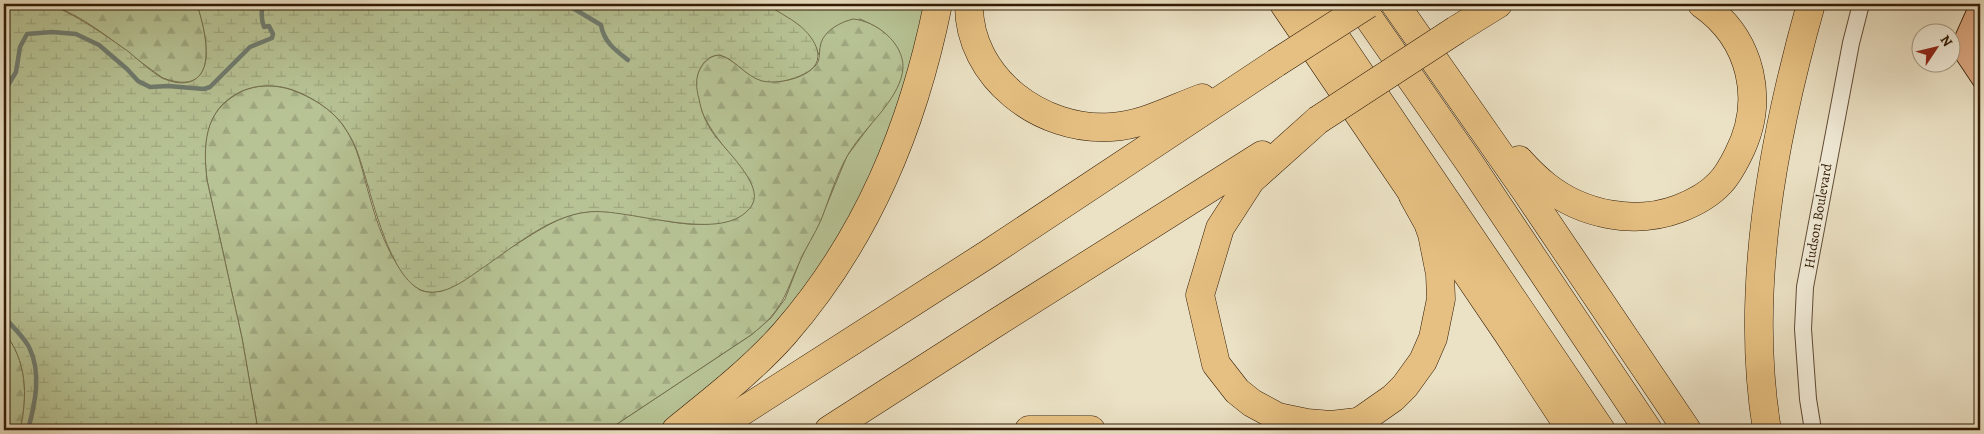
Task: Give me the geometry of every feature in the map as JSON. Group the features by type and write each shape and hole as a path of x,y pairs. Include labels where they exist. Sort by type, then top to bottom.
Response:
{"highway":[{"path":"676,430 747,372 784,334 814,296 850,243 864,220 889,168 913,105 921,79 938,4"},
{"path":"969,4 973,34 987,66 999,82 1026,105 1070,124 1097,128 1144,121 1250,80"},
{"path":"1284,4 1571,430"},
{"path":"1313,4 1601,430"},
{"path":"1359,4 1471,165 1648,430"},
{"path":"713,430 996,249 1368,4"},
{"path":"1395,4 1687,430"},
{"path":"1468,109 1546,186 1580,206 1610,215 1658,216 1694,202 1716,187 1730,169 1744,141 1751,121 1753,96 1750,72 1734,35 1702,4"},
{"path":"1767,430 1760,374 1758,315 1763,243 1769,198 1787,101 1811,4"},
{"path":"829,430 990,326 1318,120 1456,30 1501,6"},
{"path":"1318,120 1251,180 1220,228 1200,295 1216,364 1237,391 1252,403 1278,417 1306,423 1331,425 1357,422 1363,419 1393,398 1405,386 1423,361 1433,338 1437,327 1441,299 1440,274 1432,234 1413,196"},
{"path":"1029,430 1091,430"}],"street":[{"name":"Hudson Boulevard","path":"1813,430 1808,399 1802,329 1805,287 1849,52 1861,4"}],"green space":[{"path":"6,4 49,4 54,6 102,33 162,78 181,83 192,81 200,75 204,67 206,57 205,34 197,4 767,4 795,22 805,31 815,43 818,57 812,69 804,74 778,82 756,79 731,60 720,55 709,58 699,71 697,91 705,119 716,138 741,166 753,187 752,205 739,217 721,223 699,224 605,212 588,212 574,215 560,219 533,233 465,280 451,288 436,292 429,292 415,286 403,274 392,255 350,135 333,114 314,100 286,88 258,87 238,93 218,109 212,119 208,130 205,155 207,180 242,338 258,430 20,430 23,417 24,379 17,354 4,332 4,6"},
{"path":"49,4 197,4 206,47 206,61 202,73 194,80 181,82 163,78 94,27 65,10"},
{"path":"767,4 930,4 878,175 790,314 665,430 608,430 751,335 771,318 785,299 801,258 820,221 847,156 886,104 901,76 891,40 880,29 871,24 860,19 832,31 824,39 819,55 803,30"},
{"path":"853,19 871,24 894,42 902,59 901,78 891,99 855,144 844,162 821,220 802,256 782,301 762,326 751,335 608,430 258,430 242,338 207,180 205,154 208,131 217,111 237,94 250,88 264,86 285,88 313,100 332,113 348,132 352,141 379,227 392,257 417,288 425,292 442,291 546,226 575,214 604,211 623,212 678,223 697,224 717,223 737,217 750,181 721,143 702,112 697,97 696,82 701,67 709,58 720,55 762,80 776,82 793,79 814,68 818,62 823,38 830,30 839,24"},
{"path":"4,332 17,354 24,379 23,417 20,430 4,430"}],"building":[{"path":"1969,4 1980,4 1980,95 1962,68 1961,22"}],"waterway":[{"path":"4,92 16,72 20,47 27,34 52,32 76,34 99,45 138,81 150,87 168,86 204,89 210,87 250,47 272,38 273,34 269,26 264,27 263,24 263,4"},
{"path":"560,4 566,4 601,25 607,41 628,60"},
{"path":"4,317 27,343 33,357 36,388 28,430"}]}
